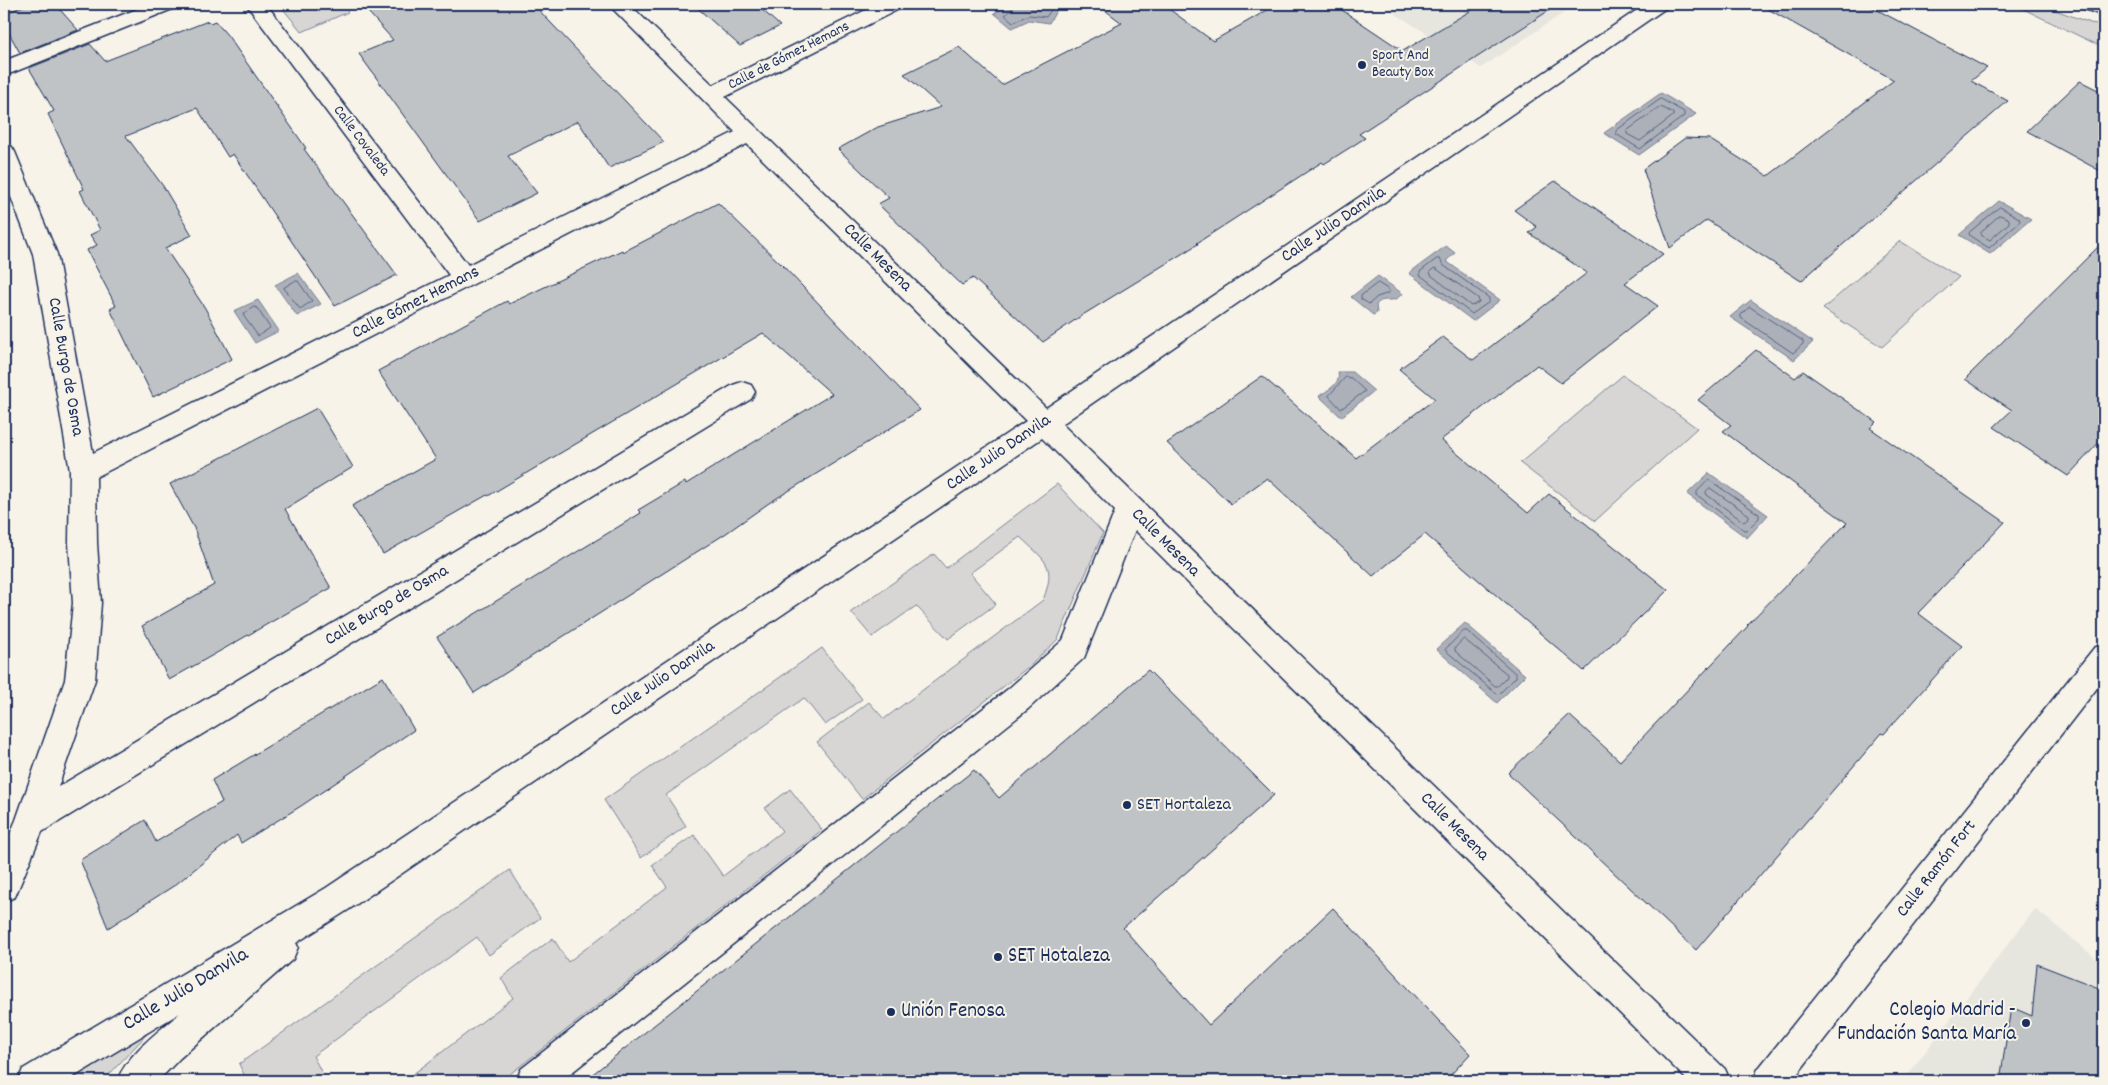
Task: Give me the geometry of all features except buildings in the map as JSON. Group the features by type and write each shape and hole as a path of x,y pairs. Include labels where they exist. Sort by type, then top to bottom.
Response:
{"street":[{"path":"4,69 168,4"},
{"name":"Calle Covaleda","path":"256,4 465,278"},
{"name":"Calle Mesena","path":"618,4 1713,1081"},
{"name":"Calle de Gómez Hemans","path":"711,96 894,4"},
{"name":"Calle Julio Danvila","path":"35,1081 337,899 1659,4"},
{"path":"2088,4 2104,10"},
{"name":"Calle Gómez Hemans","path":"83,471 750,133"},
{"name":"Calle Burgo de Osma","path":"4,152 45,254 83,471 83,543 87,603 80,680 31,821 4,886"},
{"name":"Calle Burgo de Osma","path":"31,821 742,392"},
{"path":"533,1081 1010,705 1074,649 1130,508"},
{"name":"Calle Ramón Fort","path":"1770,1081 2104,657"},
{"name":"Calle Julio Danvila","path":"134,1081 168,1046 337,899"}],"shaded area":[{"path":"279,4 341,4 348,12 302,32"},
{"path":"1380,4 1577,4 1481,68"},
{"path":"2013,4 2039,4 2104,28 2104,48"},
{"path":"1900,241 1959,277 1882,347 1823,309"},
{"path":"1623,375 1697,428 1595,521 1520,463"},
{"path":"1057,484 1103,533 1058,639 1032,664 862,799 817,742 869,702 884,719 1043,600 1049,578 1048,571 1042,558 1020,537 970,573 996,604 948,639 916,606 872,637 851,612 934,554 946,568"},
{"path":"822,648 862,699 825,725 804,698 666,795 686,826 641,858 604,800"},
{"path":"790,789 822,830 501,1081 404,1081 513,998 501,978 553,938 568,962 667,887 652,865 694,835 723,876 782,831 765,808"},
{"path":"510,870 540,918 489,955 477,937 313,1056 324,1077 319,1081 247,1081 239,1064"},
{"name":"Colegio Madrid - Fundación Santa María","path":"2035,909 2104,965 2104,1081 1903,1081"},
{"path":"164,1016 103,1081 70,1081"}],"water":[{"path":"1012,4 1052,4 1058,8 1049,23 1029,20 1012,28 994,13"},
{"path":"1661,93 1696,114 1639,155 1604,133"},
{"path":"1999,201 2031,219 1990,254 1959,235"},
{"path":"1446,246 1455,253 1446,261 1500,300 1473,321 1409,273"},
{"path":"298,273 321,304 297,316 275,285"},
{"path":"1378,276 1403,294 1396,299 1383,300 1378,303 1376,305 1377,313 1373,315 1351,297"},
{"path":"258,300 279,331 255,343 234,311"},
{"path":"1751,300 1813,342 1794,360 1730,317"},
{"path":"1338,372 1352,372 1374,391 1341,417 1319,396 1336,383"},
{"path":"1709,473 1768,515 1747,538 1687,494"},
{"path":"1465,623 1525,675 1497,703 1436,649"}],"place":[{"name":"Sport And Beauty Box","path":"1362,65"},
{"name":"SET Hortaleza","path":"1127,805"},
{"name":"SET Hotaleza","path":"998,957"},
{"name":"Unión Fenosa","path":"891,1012"},
{"name":"Colegio Madrid - Fundación Santa María","path":"2026,1023"}]}
